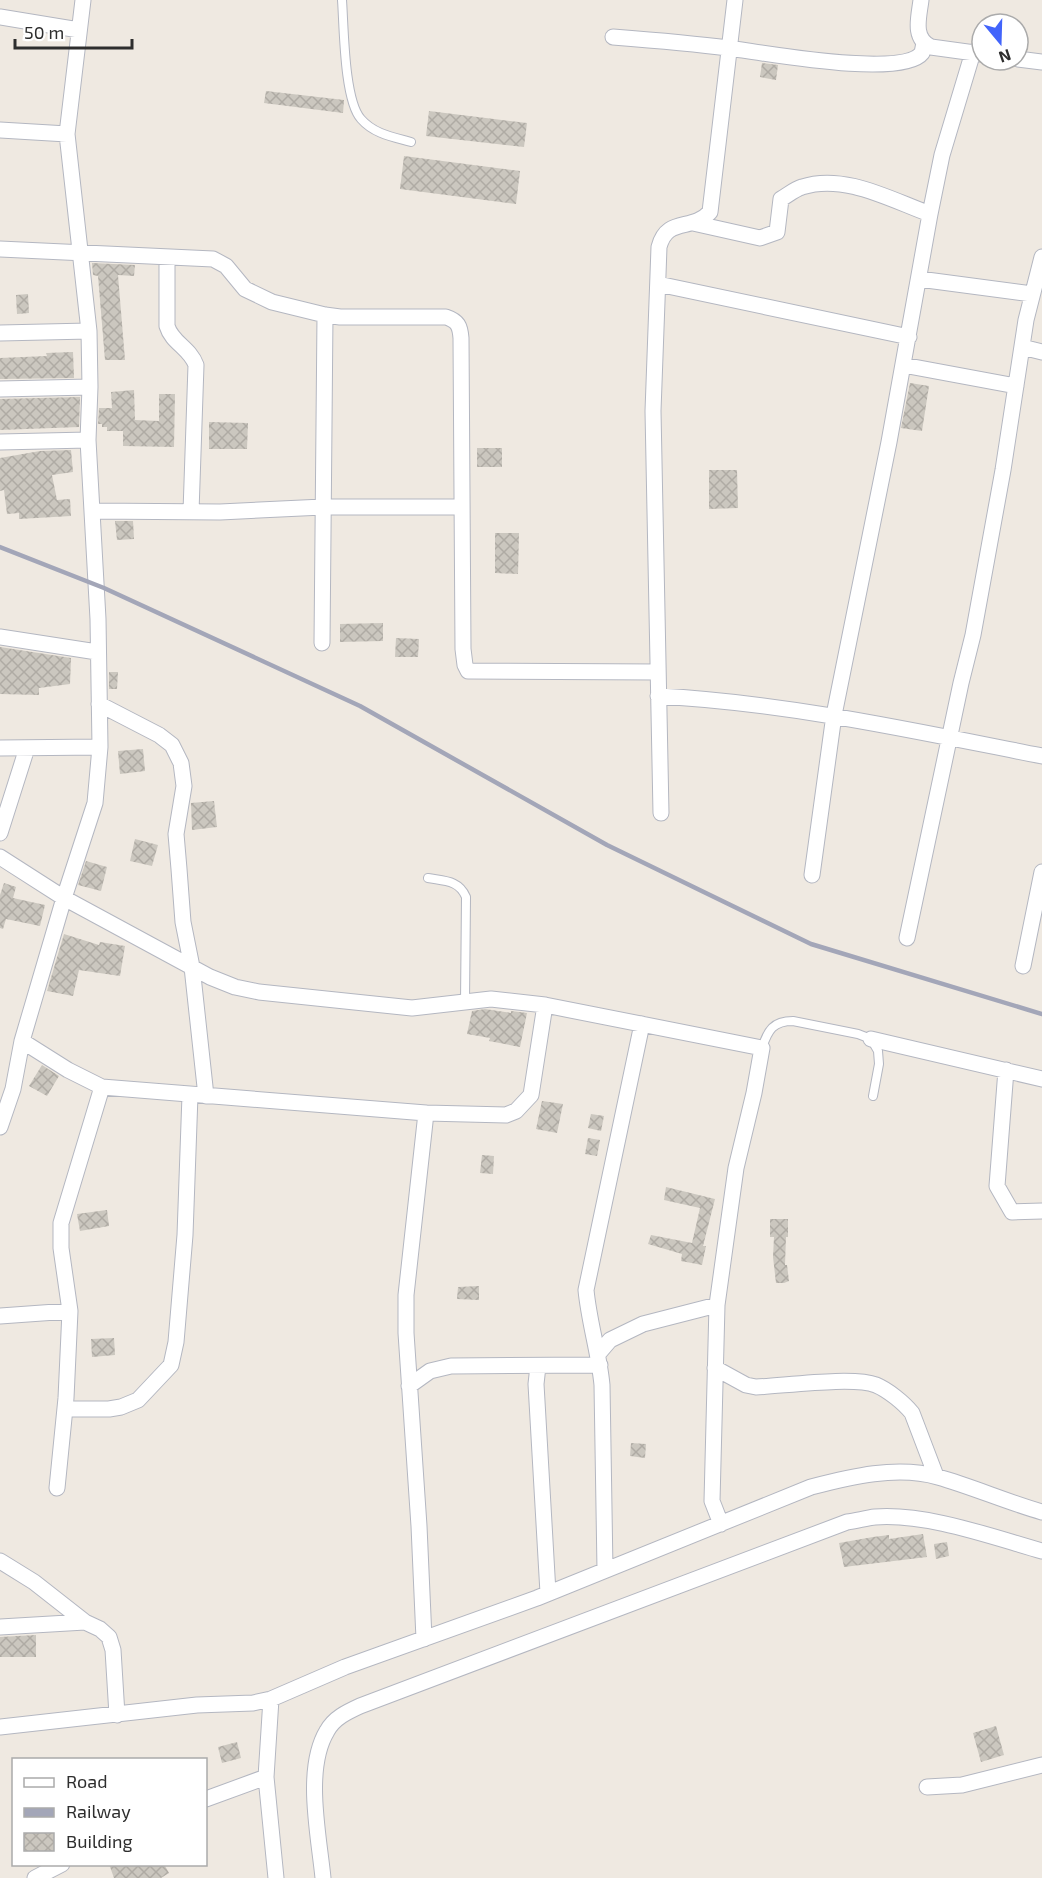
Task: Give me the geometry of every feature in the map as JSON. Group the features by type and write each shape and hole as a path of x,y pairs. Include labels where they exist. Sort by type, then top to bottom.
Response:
{"street":[{"path":"0,1127 13,1089 22,1041 95,803 100,747 98,619 88,440 89,331 67,134 82,0"},
{"path":"661,813 654,411 659,247 662,235 668,229 704,219 710,212 735,0"},
{"path":"921,0 918,26 919,37 924,43 931,47 970,52"},
{"path":"0,17 79,30"},
{"path":"613,37 729,48 856,64 892,64 919,57 924,43"},
{"path":"812,874 834,715 909,337 930,214 942,155 971,72"},
{"path":"0,130 67,134"},
{"path":"693,223 760,238 770,235 777,232 781,199 801,187 820,183 843,184 930,214"},
{"path":"0,249 213,260 226,266 245,289 272,302 340,317 446,317 455,320 460,327 461,338 463,649 468,671 658,672"},
{"path":"907,938 973,635 1003,470 1026,320 1042,257"},
{"path":"166,258 169,334 193,356 196,365 191,512"},
{"path":"919,279 1032,294"},
{"path":"658,284 909,337"},
{"path":"321,643 325,315"},
{"path":"0,333 89,331"},
{"path":"1022,347 1042,352"},
{"path":"903,365 1016,386"},
{"path":"0,389 90,387"},
{"path":"0,442 88,440"},
{"path":"92,511 191,512 323,507 461,507"},
{"path":"0,637 97,652"},
{"path":"658,696 738,701 834,715 1042,756"},
{"path":"99,704 159,735 172,745 181,763 184,786 176,834 183,922 192,967 206,1096"},
{"path":"0,748 100,747"},
{"path":"0,833 27,748"},
{"path":"0,857 64,898 192,967 235,987 259,992 412,1008 491,999 545,1005 762,1048 754,1094 736,1168 717,1305 712,1501 721,1524"},
{"path":"1023,966 1042,872"},
{"path":"22,1041 102,1088 426,1113 506,1115 516,1111 531,1095 545,1005"},
{"path":"605,1570 599,1360 586,1290 642,1024"},
{"path":"871,1039 1042,1079"},
{"path":"1006,1070 996,1186 1012,1212 1042,1211"},
{"path":"57,1488 65,1409 70,1311 61,1248 61,1223 102,1088"},
{"path":"65,1409 109,1409 138,1400 171,1365 176,1342 185,1243 190,1095"},
{"path":"424,1639 406,1295 426,1113"},
{"path":"599,1360 610,1340 643,1324 717,1305"},
{"path":"0,1316 70,1311"},
{"path":"409,1386 430,1371 439,1368 538,1366 599,1360"},
{"path":"538,1366 536,1384 548,1593"},
{"path":"715,1368 746,1385 756,1387 851,1382 876,1385 907,1406 912,1413 936,1476"},
{"path":"0,1726 271,1699 345,1667 548,1593 811,1488 843,1479 874,1474 906,1473 936,1476 1042,1512"},
{"path":"323,1878 315,1786 317,1759 328,1729 339,1717 360,1706 847,1522 874,1517 903,1518 955,1526 1042,1551"},
{"path":"0,1561 34,1582 85,1622 100,1629 109,1637 113,1650 117,1715"},
{"path":"0,1627 85,1622"},
{"path":"271,1699 266,1777 272,1876"},
{"path":"927,1787 962,1785 1042,1764"},
{"path":"207,1798 266,1777"},
{"path":"35,1878 58,1866"}],"lane":[{"path":"342,0 353,108 361,120 381,134 411,142"},
{"path":"428,878 454,882 463,890 466,897 465,1002"},
{"path":"762,1048 767,1034 775,1024 783,1021 858,1034 871,1039 878,1051 879,1064 873,1096"}],"building":[{"path":"762,63 778,65 776,80 760,77"},
{"path":"266,91 344,100 343,113 264,103"},
{"path":"429,111 527,123 524,147 426,136"},
{"path":"404,156 520,171 516,204 400,189"},
{"path":"92,263 135,265 134,276 118,275 125,360 105,360 98,276 93,275"},
{"path":"28,294 29,313 17,314 16,295"},
{"path":"73,352 74,378 0,379 0,358 47,356 46,353"},
{"path":"910,383 929,386 922,431 901,428"},
{"path":"134,390 135,420 159,421 159,394 175,394 174,447 123,446 123,431 107,431 107,427 98,424 99,408 112,408 111,392"},
{"path":"80,397 79,427 0,430 0,399"},
{"path":"209,422 248,423 247,449 209,449"},
{"path":"477,448 502,448 502,467 477,467"},
{"path":"71,450 73,472 52,475 57,500 70,499 71,516 19,519 19,513 7,514 4,490 0,491 0,458 40,451"},
{"path":"709,470 737,470 738,508 709,509"},
{"path":"115,521 133,521 134,539 117,540"},
{"path":"495,533 519,533 518,574 495,573"},
{"path":"383,623 383,641 340,642 340,624"},
{"path":"396,638 419,639 418,657 395,657"},
{"path":"0,647 71,658 70,684 39,688 39,695 0,694"},
{"path":"109,672 118,672 117,689 109,689"},
{"path":"143,749 145,771 120,774 118,751"},
{"path":"214,801 217,827 192,830 191,803"},
{"path":"135,839 158,845 152,866 130,861"},
{"path":"86,861 107,867 101,891 78,885"},
{"path":"4,883 16,887 13,898 45,905 40,926 6,919 3,929 0,928 0,895"},
{"path":"64,934 99,945 100,942 125,946 120,976 79,970 73,996 47,991"},
{"path":"485,1009 527,1013 520,1047 467,1034 472,1011"},
{"path":"42,1065 59,1076 47,1096 29,1086"},
{"path":"542,1101 563,1104 557,1133 536,1129"},
{"path":"591,1114 604,1116 601,1131 588,1128"},
{"path":"588,1138 600,1140 597,1156 585,1154"},
{"path":"482,1155 494,1156 493,1174 480,1173"},
{"path":"666,1187 715,1199 703,1246 706,1246 702,1265 681,1261 682,1254 648,1244 651,1235 692,1243 700,1208 664,1200"},
{"path":"107,1210 109,1226 80,1231 77,1214"},
{"path":"770,1219 788,1219 785,1265 787,1265 789,1281 784,1283 776,1283 773,1257 774,1237 770,1237"},
{"path":"479,1286 479,1300 457,1299 458,1287"},
{"path":"114,1338 115,1355 92,1357 91,1339"},
{"path":"631,1443 646,1444 645,1458 630,1456"},
{"path":"923,1534 927,1557 844,1567 839,1543 889,1535 889,1539"},
{"path":"947,1542 949,1556 936,1559 934,1544"},
{"path":"36,1635 36,1657 0,1657 0,1637"},
{"path":"996,1726 1004,1755 981,1762 973,1733"},
{"path":"237,1742 241,1758 222,1763 218,1747"},
{"path":"110,1866 165,1866 169,1873 161,1878 114,1878"}],"railway":[{"path":"0,547 104,588 360,706 607,845 811,944 1042,1014"}]}
